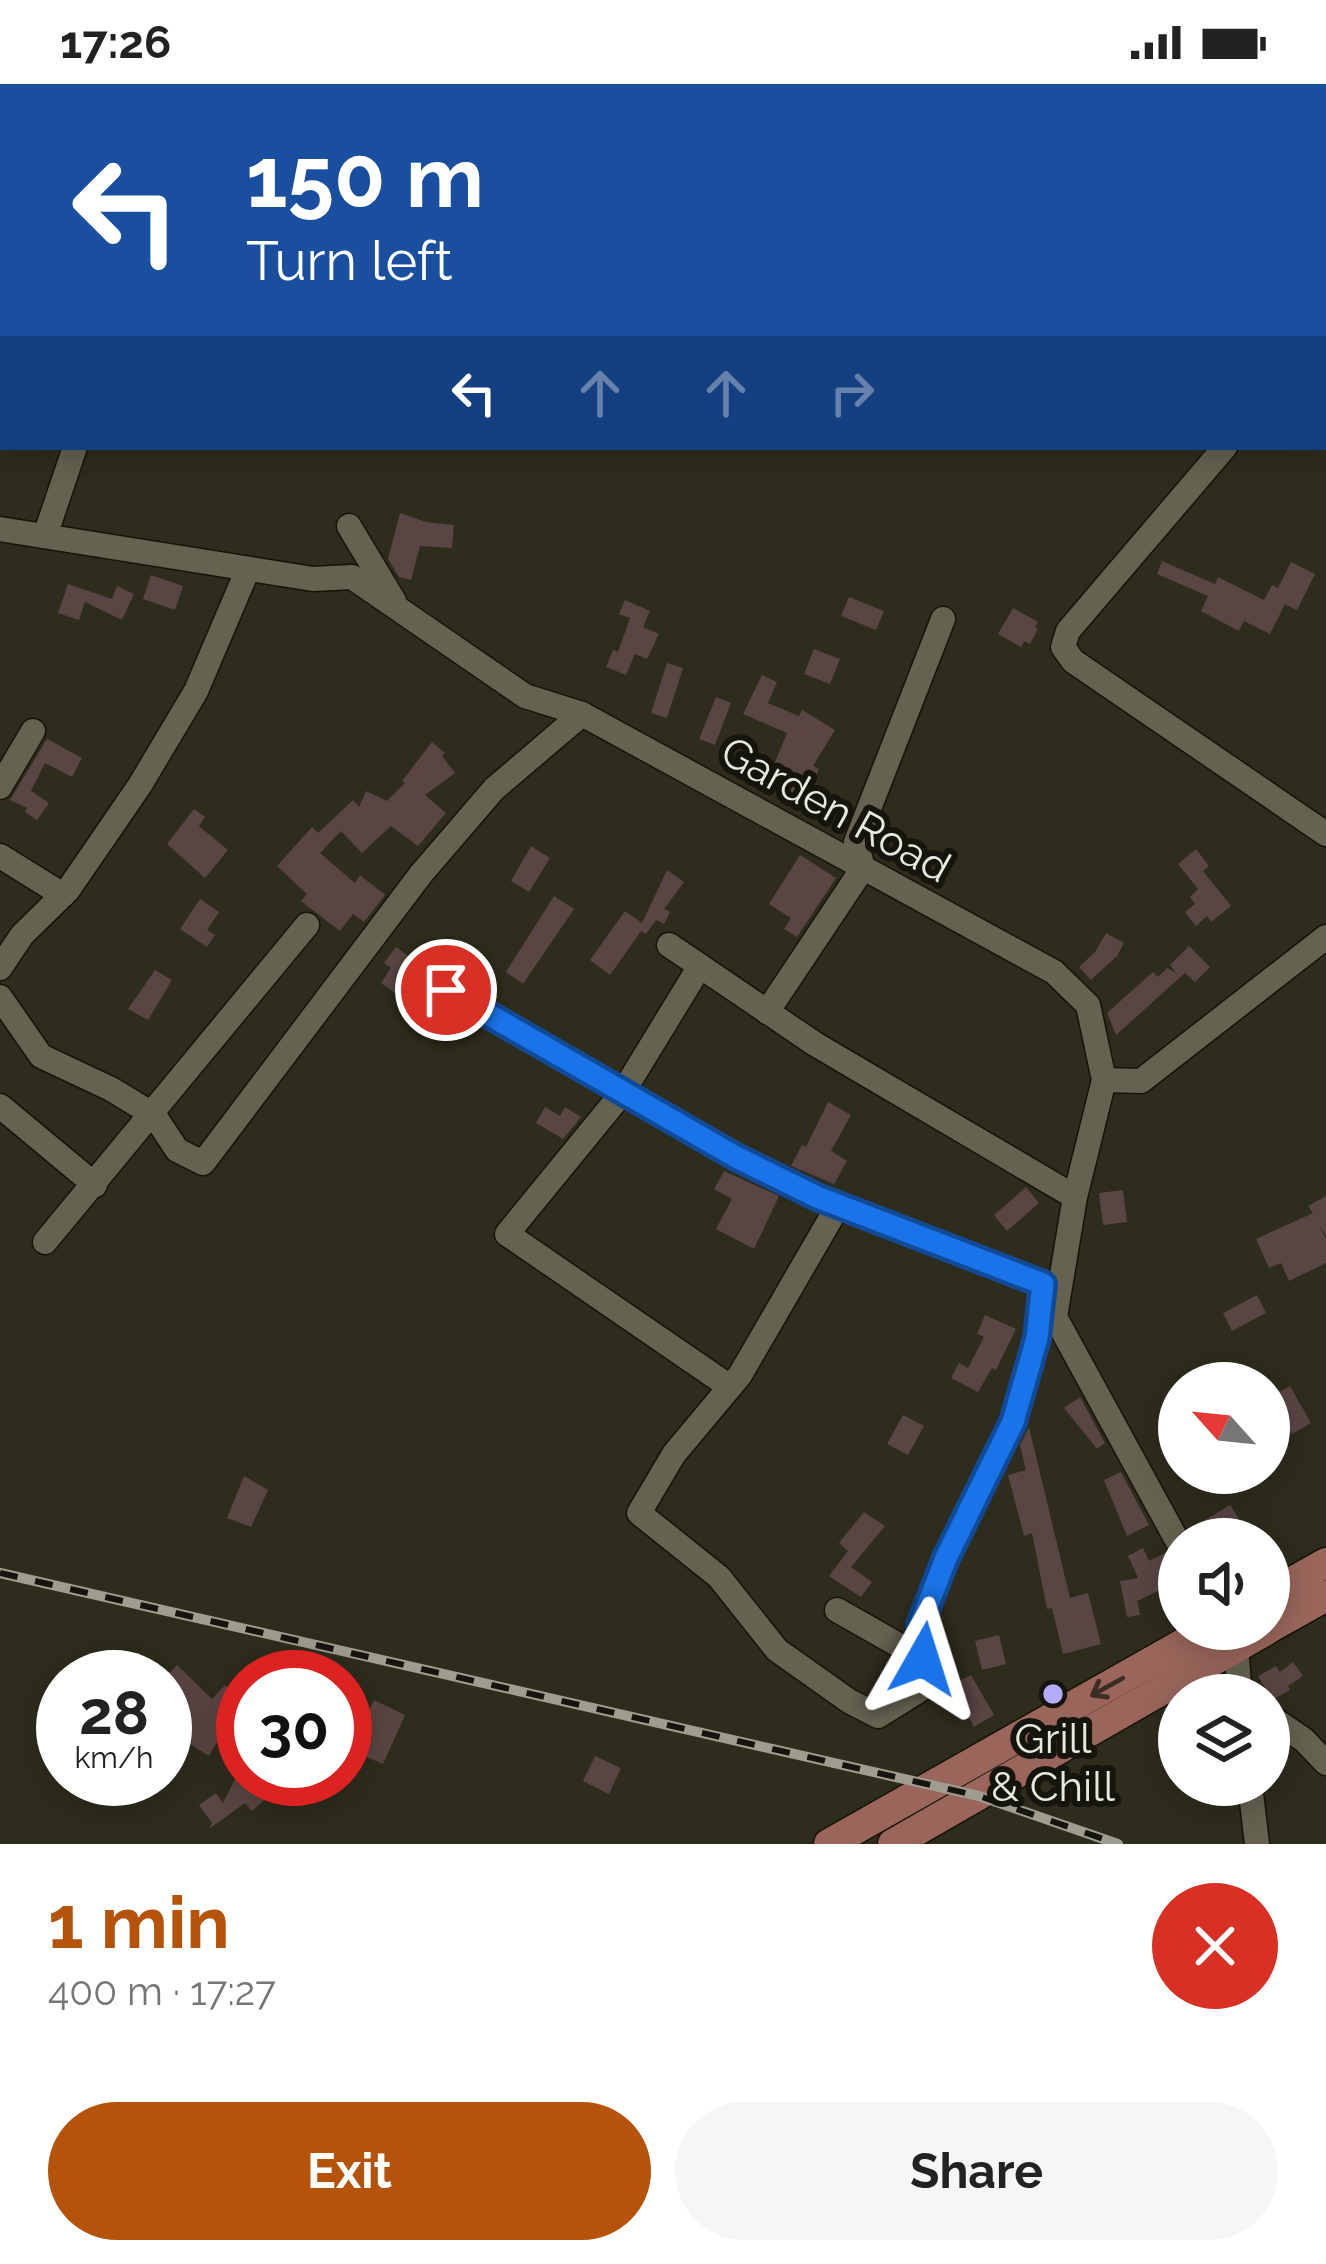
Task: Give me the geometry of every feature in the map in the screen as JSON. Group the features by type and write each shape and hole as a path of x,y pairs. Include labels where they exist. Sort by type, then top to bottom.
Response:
{"main road":[{"path":"1290,1584 1326,1564"},
{"path":"1290,1617 1326,1596"},
{"path":"829,1844 1172,1650"},
{"path":"893,1844 1211,1650"}],"street":[{"path":"45,536 74,450"},
{"path":"1222,450 1069,632 1063,647 1073,661 1326,834"},
{"path":"349,526 397,606"},
{"name":"Garden Road","path":"0,529 314,579 352,577 525,696 582,714 1054,973 1088,1006 1104,1080 1052,1287 1055,1317 1165,1518"},
{"path":"0,968 22,935 63,895 140,785 196,692 248,569"},
{"path":"767,1012 863,868 856,842 943,619"},
{"path":"0,997 41,1055 154,1115 177,1150 203,1163 421,874 494,789 582,714"},
{"path":"0,787 33,731"},
{"path":"0,856 63,895"},
{"path":"45,1242 307,925"},
{"path":"1104,1080 1142,1081 1326,937"},
{"path":"669,945 815,1044 1076,1197"},
{"path":"700,966 623,1092 507,1234 730,1388"},
{"path":"446,990 736,1157 838,1205 1052,1287 1013,1422 946,1558 920,1625 926,1686 878,1716 777,1650 718,1577 639,1513 674,1454 730,1388 838,1205"},
{"path":"0,1106 95,1185"},
{"path":"837,1610 923,1659"},
{"path":"1290,1730 1326,1763"},
{"path":"1252,1806 1257,1844"}],"building":[{"path":"400,513 454,525 452,548 420,546 411,580 399,577 388,559"},
{"path":"1162,561 1215,584 1218,577 1264,600 1272,585 1278,588 1291,562 1315,574 1297,610 1285,604 1270,634 1244,621 1239,631 1201,611 1208,596 1157,574"},
{"path":"151,575 183,586 175,610 143,599"},
{"path":"68,584 112,599 117,586 134,594 122,620 85,602 79,620 58,613"},
{"path":"849,597 884,611 876,630 841,616"},
{"path":"625,600 650,611 643,627 659,634 647,659 635,654 626,675 606,667 613,650 618,652 630,618 619,614"},
{"path":"1013,608 1038,622 1030,644 1024,641 1021,647 998,634"},
{"path":"814,649 840,659 830,684 804,674"},
{"path":"667,663 683,668 667,718 651,713"},
{"path":"762,675 777,682 768,703 799,716 802,710 835,730 813,766 819,769 804,805 784,796 791,780 771,772 787,733 743,714"},
{"path":"716,697 731,703 715,745 699,739"},
{"path":"47,739 82,758 72,777 45,763 31,791 49,803 37,820 25,812 27,808 10,800"},
{"path":"432,742 445,753 442,756 455,773 425,795 446,813 418,846 391,826 362,853 341,831 320,853 355,883 360,875 385,895 364,922 353,914 340,931 301,901 307,894 277,866 312,827 318,833 353,800 359,807 366,791 387,801"},
{"path":"194,809 205,817 199,826 228,850 205,878 167,844"},
{"path":"531,846 550,858 529,892 511,881"},
{"path":"1196,849 1209,866 1203,871 1231,906 1211,922 1207,916 1196,926 1185,912 1195,904 1190,897 1198,889 1178,864"},
{"path":"800,855 836,878 797,937 784,929 791,918 769,904"},
{"path":"667,870 684,882 664,909 670,912 664,924 656,920 646,934 641,931 610,975 590,960 625,911 642,923"},
{"path":"554,896 574,909 523,984 506,972"},
{"path":"200,899 219,912 207,930 215,935 207,947 180,929"},
{"path":"1106,933 1124,943 1091,980 1079,967"},
{"path":"1189,946 1210,967 1195,982 1185,973 1116,1035 1107,1013 1153,972 1158,977 1167,968 1176,973 1170,965"},
{"path":"396,947 432,973 410,1004 381,983 391,968 384,963"},
{"path":"155,970 172,980 148,1020 128,1009"},
{"path":"828,1102 851,1115 831,1151 847,1161 834,1184 791,1166"},
{"path":"545,1107 560,1116 565,1107 581,1117 563,1139 536,1123"},
{"path":"724,1171 779,1196 754,1249 716,1229 732,1199 714,1189"},
{"path":"1026,1187 1039,1203 1007,1231 994,1215"},
{"path":"1123,1190 1127,1222 1103,1225 1099,1193"},
{"path":"1326,1196 1326,1236 1319,1225 1326,1239 1326,1263 1289,1281 1281,1263 1269,1268 1256,1239 1313,1213 1308,1206"},
{"path":"1257,1295 1266,1313 1232,1331 1223,1313"},
{"path":"985,1315 1016,1329 996,1370 992,1368 978,1392 951,1378 959,1363 968,1368 984,1337 977,1334"},
{"path":"1290,1386 1311,1423 1290,1431"},
{"path":"1080,1397 1105,1443 1097,1449 1064,1408"},
{"path":"903,1415 924,1426 908,1455 887,1444"},
{"path":"1029,1427 1070,1598 1088,1593 1101,1644 1063,1654 1052,1608 1047,1609 1032,1533 1024,1536 1008,1475 1026,1470 1020,1445"},
{"path":"1121,1472 1149,1525 1127,1536 1104,1480"},
{"path":"244,1476 268,1490 251,1527 227,1518"},
{"path":"1230,1505 1238,1518 1208,1518"},
{"path":"864,1512 885,1526 851,1567 872,1582 861,1597 829,1576 848,1551 839,1543"},
{"path":"1143,1548 1149,1561 1158,1556 1158,1591 1137,1601 1140,1615 1127,1617 1120,1581 1138,1578 1128,1556"},
{"path":"999,1635 1006,1664 982,1670 975,1641"},
{"path":"1293,1662 1303,1676 1290,1685 1290,1674 1262,1674 1276,1666 1280,1672"},
{"path":"971,1675 994,1715 974,1727 951,1685"},
{"path":"192,1680 212,1699 216,1695 216,1744 209,1756 192,1745"},
{"path":"374,1700 405,1715 383,1764 372,1759"},
{"path":"595,1756 621,1768 609,1794 583,1781"},
{"path":"216,1793 216,1806 241,1806 209,1829 212,1823 199,1805"}],"railway":[{"path":"0,1573 979,1796 1118,1844"}],"place":[{"name":"Grill & Chill","path":"1053,1694"}],"route":[{"path":"446,990 736,1157 817,1197 1043,1284 1037,1338 1013,1422 946,1558 920,1625 923,1659"}]}
